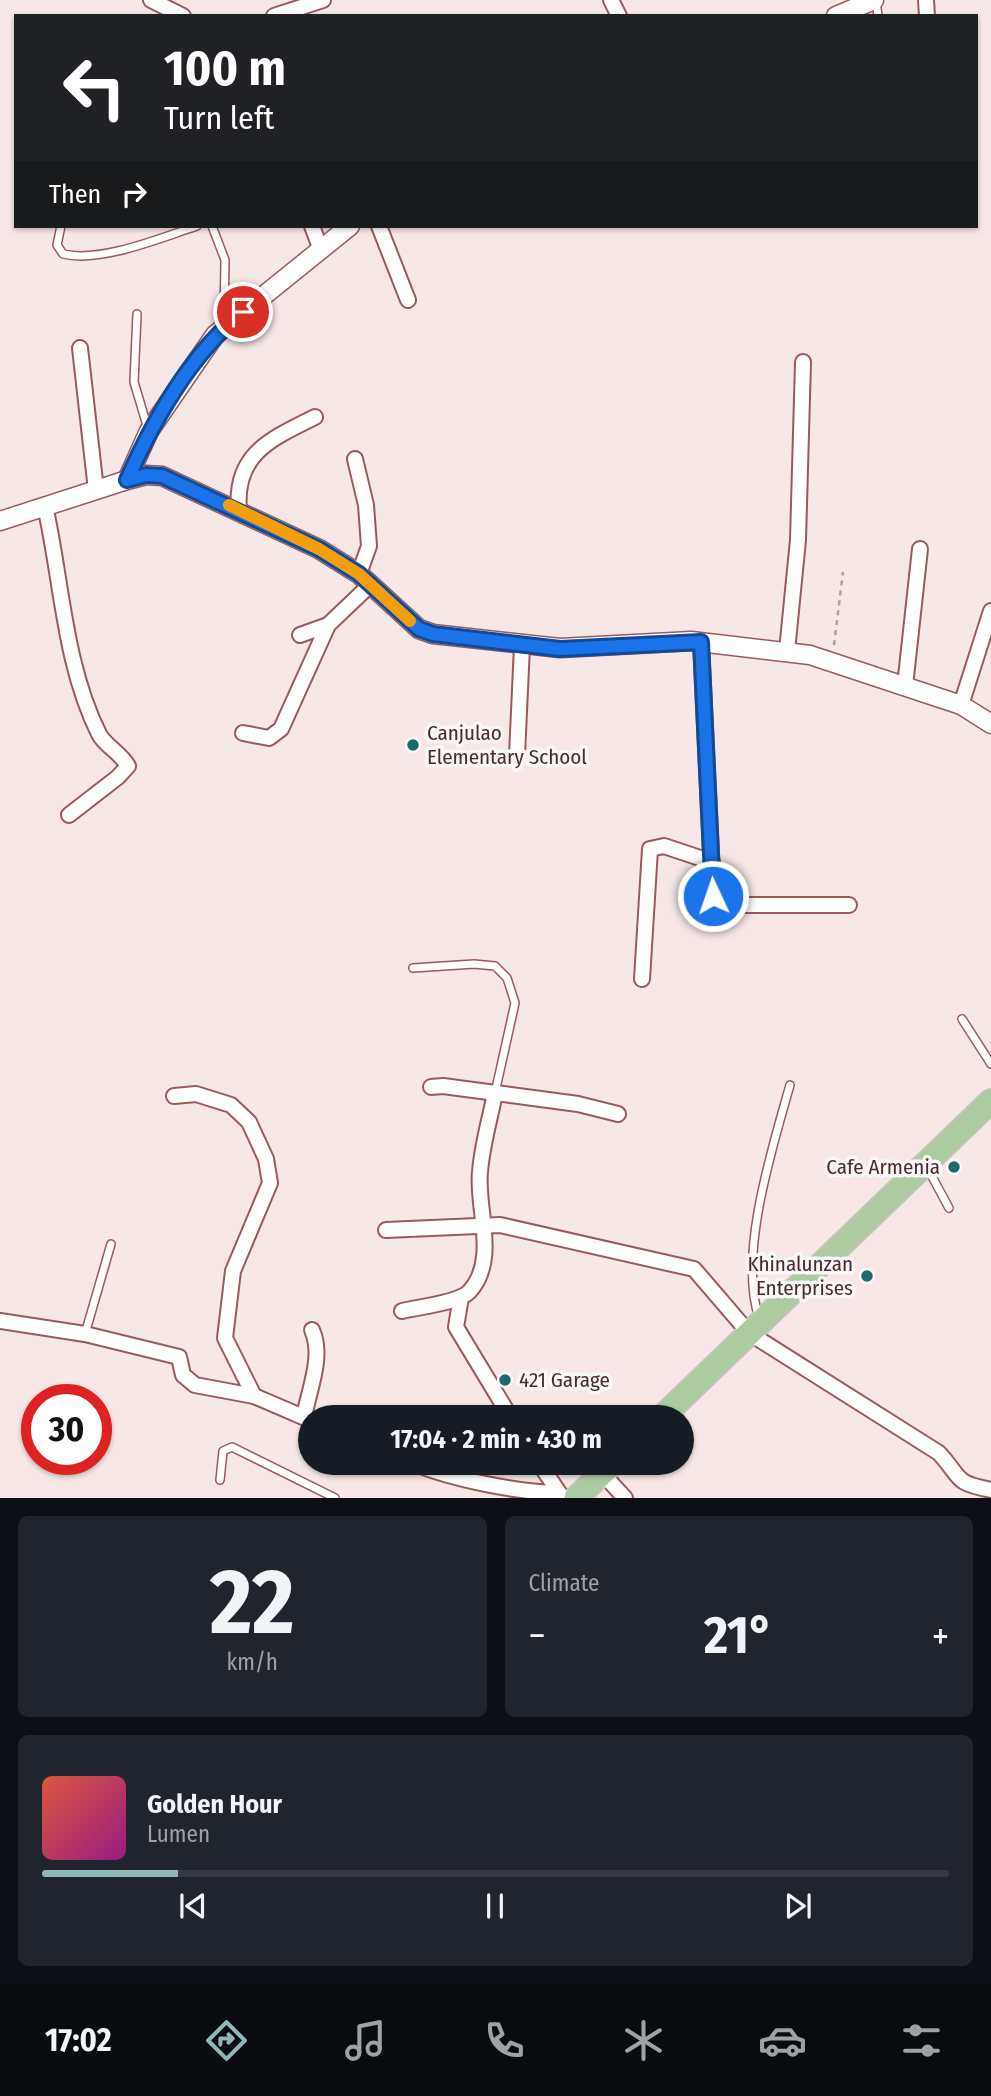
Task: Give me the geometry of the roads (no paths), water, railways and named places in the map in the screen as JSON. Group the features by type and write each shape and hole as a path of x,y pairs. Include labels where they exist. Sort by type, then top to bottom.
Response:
{"main road":[{"path":"674,1405 991,1101"},
{"path":"566,1496 598,1475"}],"street":[{"path":"151,0 179,14"},
{"path":"280,14 323,0"},
{"path":"851,4 875,0"},
{"path":"313,228 321,250"},
{"path":"127,480 149,431 223,328 348,228"},
{"path":"380,228 408,300"},
{"path":"80,348 96,490"},
{"path":"787,651 798,540 803,362"},
{"path":"239,510 240,475 255,453 281,434 315,417"},
{"path":"243,733 269,738 281,729 328,625 364,580 369,546 366,505 355,459"},
{"path":"0,521 127,480 146,475 162,476 319,549 364,580 419,629 433,634 560,649 701,642 787,651 832,662 961,705 991,723"},
{"path":"45,506 64,613 82,686 100,736 122,756 128,766 69,815"},
{"path":"905,686 920,549"},
{"path":"961,705 991,611"},
{"path":"300,635 328,625"},
{"path":"701,642 713,896 730,905 849,905"},
{"path":"517,755 522,646"},
{"path":"642,979 650,849 664,846 712,862"},
{"path":"431,1087 443,1086 578,1104 618,1114"},
{"path":"402,1311 461,1297 469,1292 478,1275 485,1244 480,1171 495,1093"},
{"path":"174,1096 196,1094 231,1105 249,1122 266,1159 270,1183 233,1271 225,1338 254,1396"},
{"path":"386,1230 485,1224 673,1262 694,1269 755,1327 939,1454 956,1478 969,1485 991,1490"},
{"path":"461,1297 456,1327 503,1405"},
{"path":"0,1321 85,1334 179,1357 183,1375 188,1381 254,1396 298,1414"},
{"path":"308,1405 310,1379 319,1353 313,1330"},
{"path":"446,1475 566,1496"},
{"path":"549,1475 566,1496"},
{"path":"612,1475 625,1497"}],"lane":[{"path":"61,228 57,245 63,254 76,257 134,246 191,228"},
{"path":"213,228 225,260 223,328"},
{"path":"137,314 134,383 143,421 149,431"},
{"path":"413,968 474,964 495,967 507,978 514,1003 495,1093"},
{"path":"962,1019 991,1063"},
{"path":"755,1327 751,1261 774,1146 790,1085"},
{"path":"926,1166 949,1208"},
{"path":"85,1334 111,1244"},
{"path":"220,1480 223,1451 232,1447 335,1497"}],"place":[{"name":"Canjulao Elementary School","path":"413,745"},
{"name":"Cafe Armenia","path":"954,1167"},
{"name":"Khinalunzan Enterprises","path":"867,1276"},
{"name":"421 Garage","path":"505,1380"}]}
